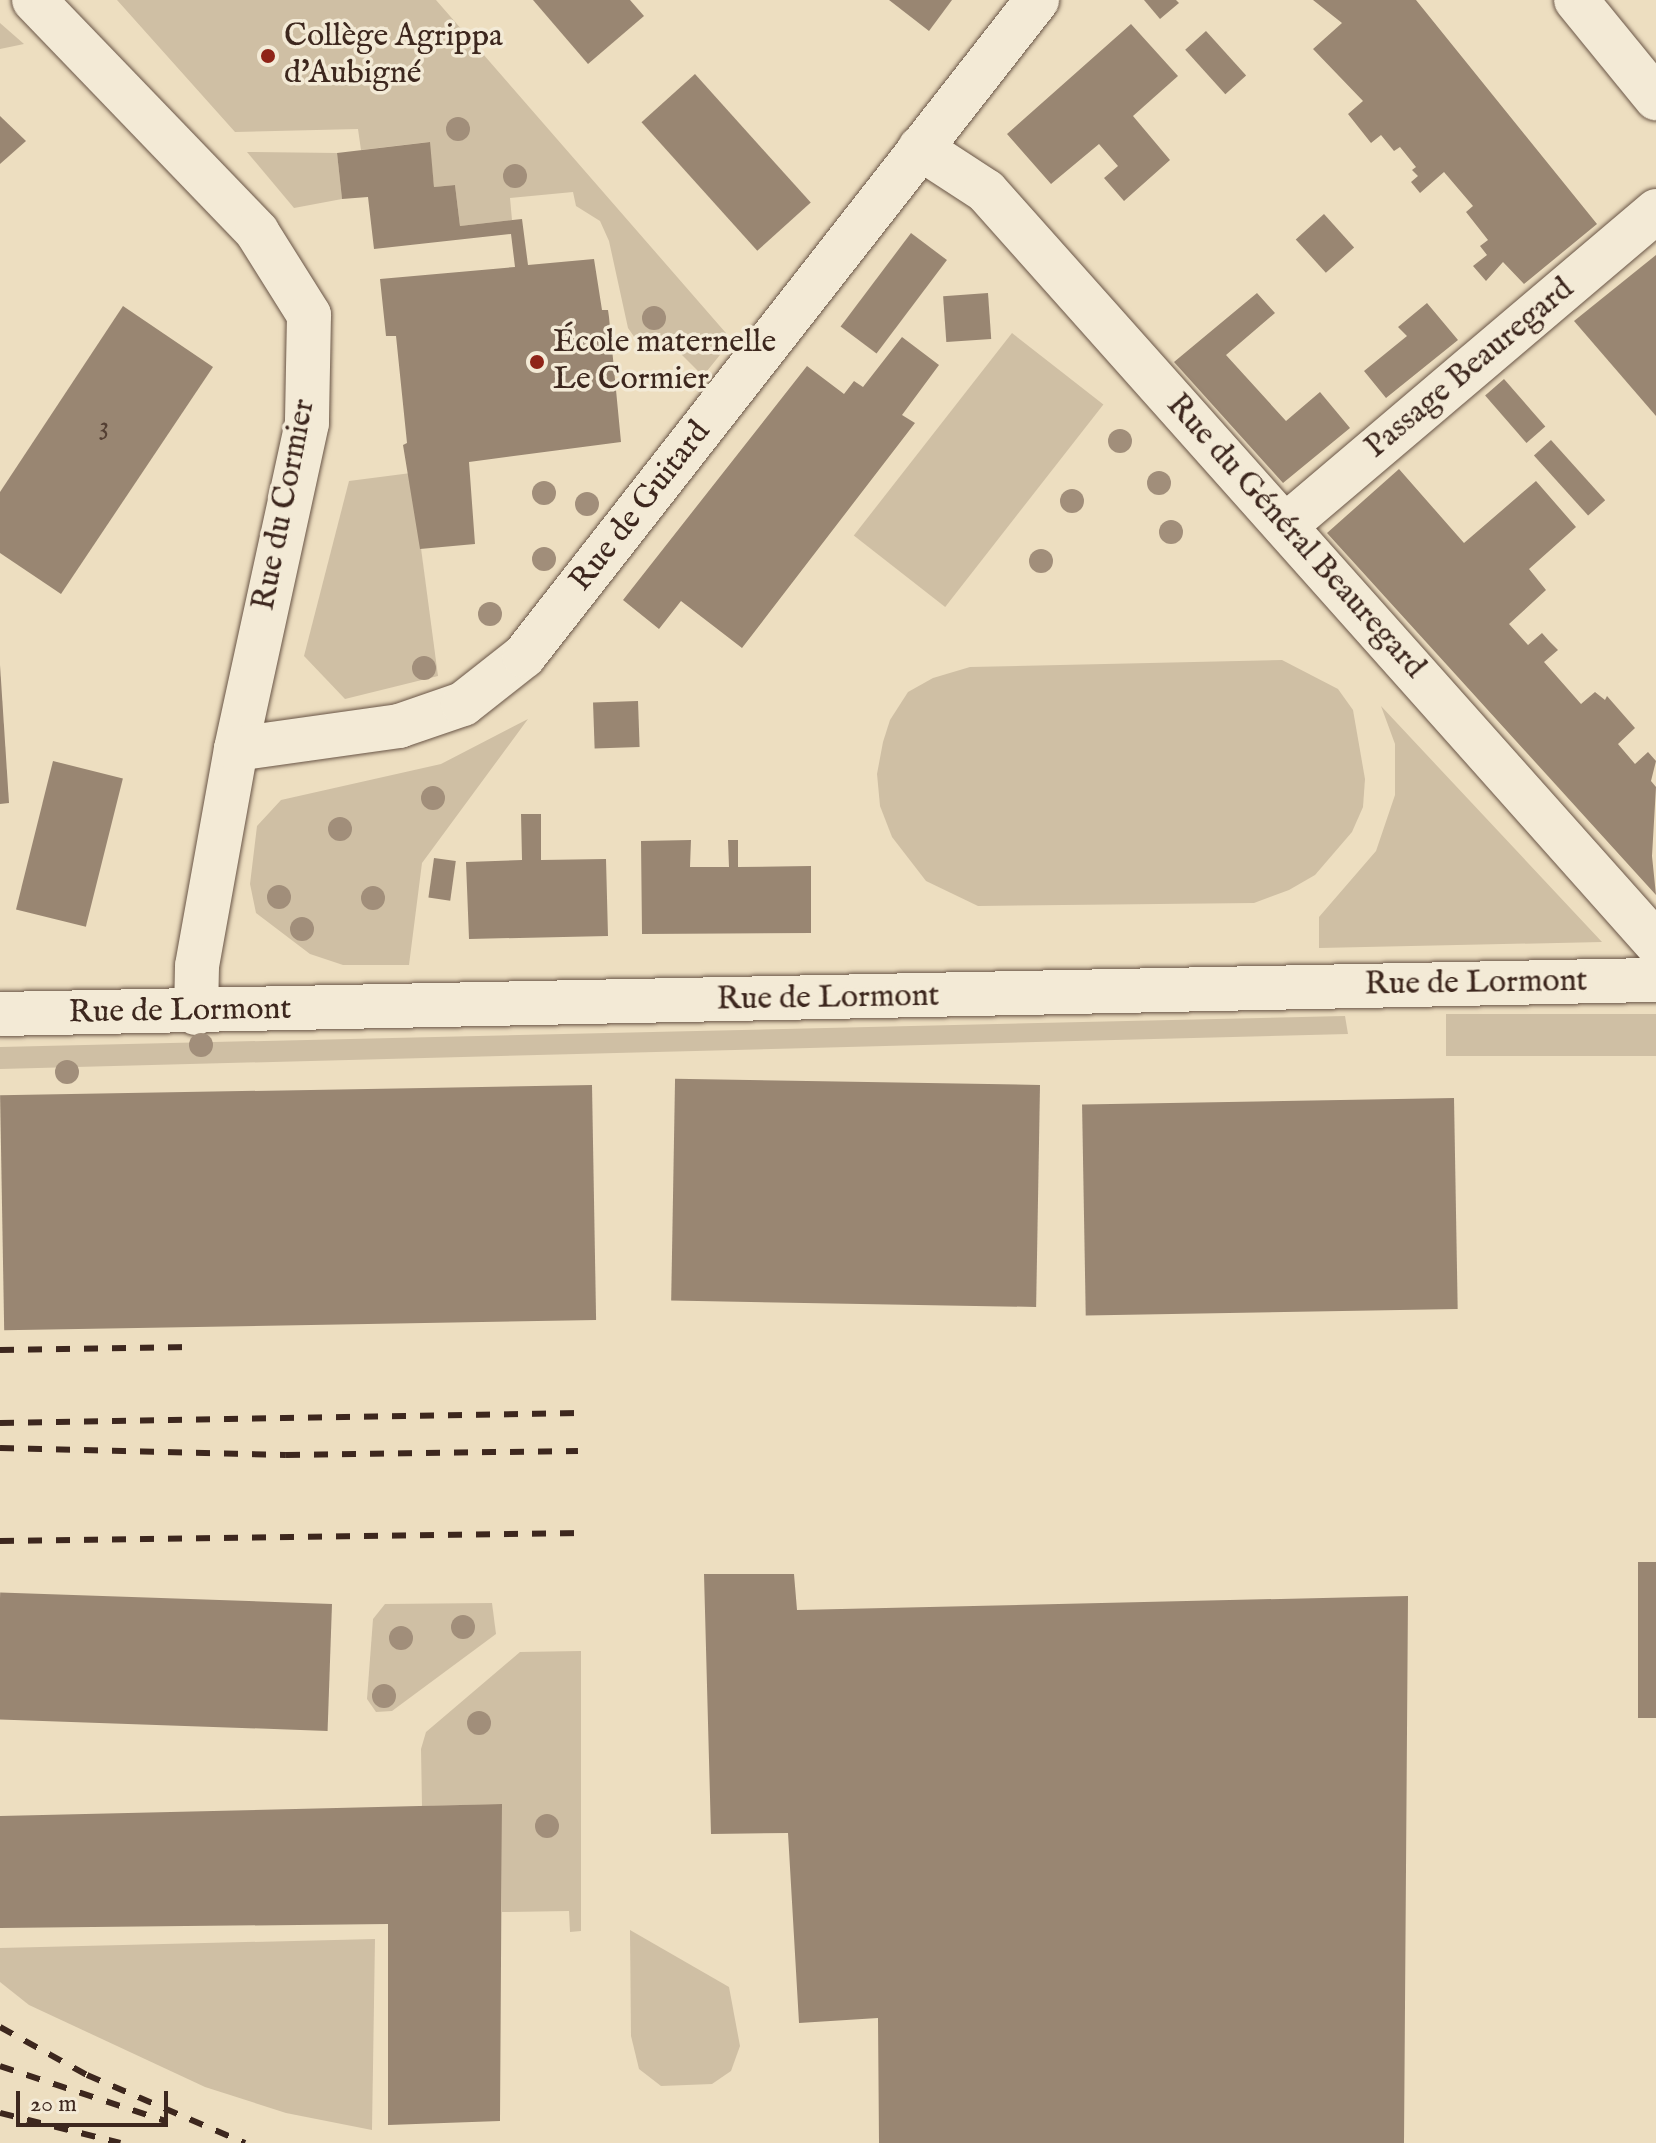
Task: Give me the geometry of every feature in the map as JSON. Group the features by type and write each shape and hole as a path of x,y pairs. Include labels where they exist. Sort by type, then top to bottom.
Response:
{"street":[{"name":"Rue du Cormier","path":"34,0 257,232 309,315 307,423 236,749 197,966 196,1013"},
{"name":"Rue de Guitard","path":"236,749 399,726 463,704 524,656 1037,0"},
{"path":"1582,3 1656,98"},
{"name":"Rue du Général Beauregard","path":"920,148 986,191 1656,943"},
{"name":"Passage Beauregard","path":"1285,526 1656,211"},
{"name":"Rue de Lormont","path":"0,1014 196,1013 1656,980"}],"shaded area":[{"path":"117,0 436,0 732,340 703,376 672,345 635,338 628,328 609,241 600,221 576,206 573,192 510,198 512,220 460,226 455,185 434,187 429,142 361,150 358,129 235,132"},
{"path":"0,23 24,44 0,49"},
{"path":"247,152 337,153 342,199 294,208"},
{"path":"1012,333 1103,404 945,607 854,536"},
{"path":"411,473 438,676 345,699 304,656 349,481"},
{"path":"1282,660 1338,689 1353,710 1365,779 1363,807 1352,832 1315,875 1289,890 1254,903 978,906 926,881 892,837 880,806 877,774 883,742 890,720 908,692 933,678 970,667"},
{"path":"1381,706 1602,942 1319,948 1319,917 1376,851 1395,795 1395,744"},
{"path":"528,719 422,863 409,965 343,965 310,954 256,913 250,884 257,826 281,800 441,764"},
{"path":"1446,1014 1656,1014 1656,1056 1446,1056"},
{"path":"1345,1016 1348,1034 0,1069 0,1047"},
{"path":"492,1603 496,1634 392,1711 376,1712 367,1699 373,1619 385,1604"},
{"path":"581,1651 581,1931 570,1932 569,1911 502,1912 502,1804 422,1806 421,1749 426,1732 520,1652"},
{"path":"630,1930 729,1987 740,2046 731,2071 712,2084 661,2086 639,2069 631,2036"},
{"path":"375,1939 372,2130 286,2113 205,2087 29,2005 0,1982 0,1948"}],"building":[{"path":"533,0 630,0 644,16 588,64"},
{"path":"889,0 952,0 929,31"},
{"path":"1144,0 1176,0 1179,3 1160,19"},
{"path":"1313,0 1416,0 1597,224 1524,284 1503,262 1486,281 1473,266 1487,255 1480,246 1488,240 1466,212 1473,206 1444,172 1420,193 1411,182 1418,176 1412,170 1416,167 1400,147 1394,151 1381,135 1371,143 1348,114 1363,101 1313,49 1342,23"},
{"path":"1131,24 1178,76 1133,116 1170,160 1124,201 1104,178 1118,166 1099,144 1051,184 1007,134"},
{"path":"1206,31 1246,76 1225,94 1185,50"},
{"path":"695,74 811,203 757,251 641,122"},
{"path":"0,116 26,141 0,164"},
{"path":"430,142 434,187 455,185 460,226 522,219 528,265 594,259 602,310 608,310 621,442 469,462 475,544 420,549 403,445 407,443 396,336 386,336 380,279 515,267 511,234 374,249 368,197 342,199 337,153"},
{"path":"1324,214 1354,247 1326,273 1296,239"},
{"path":"911,233 947,260 877,354 841,326"},
{"path":"1656,255 1656,416 1574,321"},
{"path":"988,293 991,339 946,342 943,296"},
{"path":"1257,293 1275,313 1226,355 1286,421 1320,392 1350,428 1283,483 1174,362"},
{"path":"1427,303 1458,340 1386,398 1364,371 1407,336 1398,327"},
{"path":"123,306 213,367 61,594 0,553 0,492"},
{"path":"902,337 939,365 902,415 915,423 742,648 681,601 659,629 623,600 807,366 844,394 854,381 863,387"},
{"path":"1504,379 1545,427 1526,443 1485,395"},
{"path":"1551,440 1605,500 1588,516 1534,455"},
{"path":"1399,469 1464,543 1536,481 1576,527 1529,569 1546,590 1509,624 1528,645 1542,633 1558,650 1544,662 1581,704 1595,692 1605,700 1607,696 1635,728 1618,744 1635,764 1648,752 1656,761 1651,781 1656,787 1652,856 1656,895 1327,533"},
{"path":"0,665 9,803 0,804"},
{"path":"638,701 640,747 595,749 593,703"},
{"path":"53,761 123,778 86,927 16,909"},
{"path":"521,814 541,814 541,860 606,859 608,936 469,939 466,862 522,860"},
{"path":"691,840 690,867 729,867 728,840 738,840 738,867 811,866 811,933 642,934 641,841"},
{"path":"434,858 456,861 450,901 428,898"},
{"path":"675,1079 1040,1085 1036,1307 671,1301"},
{"path":"592,1085 596,1320 4,1330 0,1095"},
{"path":"1454,1098 1458,1309 1086,1315 1082,1104"},
{"path":"1638,1562 1656,1562 1656,1718 1638,1718"},
{"path":"704,1574 794,1574 797,1610 1408,1596 1404,2143 879,2143 878,2018 799,2023 788,1833 711,1834"},
{"path":"0,1592 332,1604 328,1731 0,1719"},
{"path":"502,1804 500,2121 388,2125 388,1924 0,1928 0,1816"}],"railway":[{"path":"0,1350 191,1347"},
{"path":"0,1423 579,1413"},
{"path":"0,1448 286,1455 578,1451"},
{"path":"0,1541 584,1533"},
{"path":"0,2027 87,2075 245,2143"},
{"path":"0,2066 165,2121"},
{"path":"0,2113 120,2143"}],"place":[{"name":"Collège Agrippa d'Aubigné","path":"268,56"},
{"name":"École maternelle Le Cormier","path":"537,362"}]}
